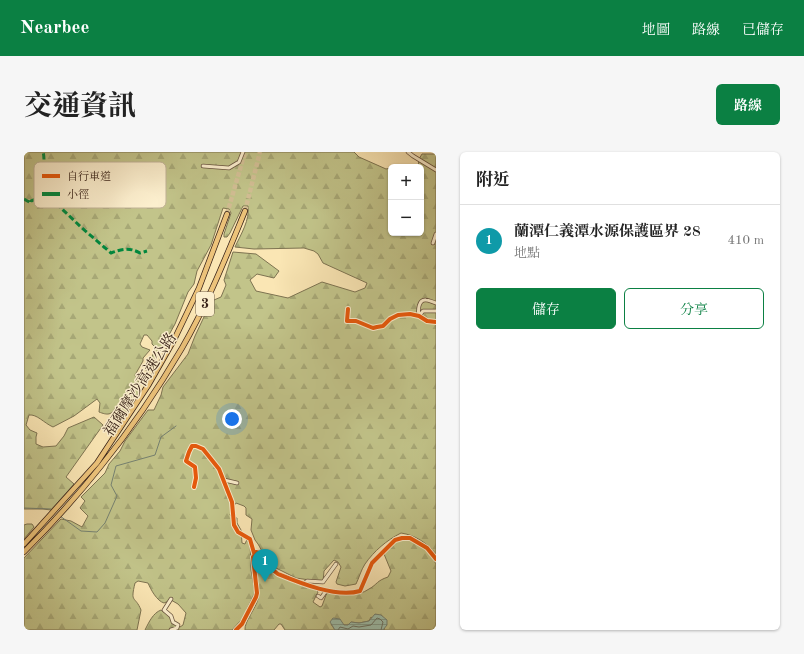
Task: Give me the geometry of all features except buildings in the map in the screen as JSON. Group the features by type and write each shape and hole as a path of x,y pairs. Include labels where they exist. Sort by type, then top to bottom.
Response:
{"highway":[{"name":"福爾摩沙高速公路","path":"24,552 101,466 154,392 182,347 217,280 246,211"},
{"name":"福爾摩沙高速公路","path":"24,544 97,462 149,384 174,340 199,288 227,214"}],"street":[{"path":"203,166 228,168 239,162 243,152"},
{"path":"408,152 436,170"},
{"path":"433,243 436,234"},
{"path":"419,316 419,305 422,300 425,299 436,303"},
{"path":"348,309 347,321 363,323 373,328 383,326 390,319 398,315 410,314 419,316 427,321 436,322"},
{"path":"419,316 423,311 436,311"},
{"path":"194,488 196,478 195,467 186,461 192,446 203,449 219,469 232,502 234,525 238,532 250,539 254,553 256,597 242,624 236,630"},
{"path":"224,480 237,483"},
{"path":"254,553 260,553 278,574 326,591 355,592 360,591 372,563 395,540 410,538 427,548 436,559"},
{"path":"304,584 307,581 323,582 336,564"},
{"path":"318,596 321,598 326,591"},
{"path":"171,599 164,610 171,616 172,622 178,625 177,628 171,630"}],"green space":[{"path":"24,152 354,152 359,157 388,169 388,236 424,236 424,164 418,164 419,159 422,154 436,154 436,554 429,546 420,540 401,533 386,542 372,555 364,566 356,584 345,586 337,584 336,582 341,567 338,562 334,560 324,571 323,582 296,578 276,568 263,553 251,530 252,519 246,515 246,508 244,506 236,503 230,515 237,518 237,523 241,530 242,543 245,544 248,537 250,540 251,570 255,592 247,609 246,615 232,630 145,630 153,616 158,611 161,610 180,627 183,625 186,613 178,604 171,600 164,603 161,602 154,595 148,583 138,581 135,583 133,594 134,599 141,610 137,630 24,630 24,558 61,519 71,521 82,527 88,516 80,508 85,501 81,497 105,473 109,464 120,451 125,441 148,410 154,410 163,387 188,354 210,304 214,300 221,297 226,285 224,280 233,252 256,254 279,271 274,278 257,274 250,280 256,291 288,298 322,282 355,292 365,288 367,283 323,263 318,254 314,251 304,248 254,249 235,247 248,216 248,206 243,206 227,237 224,237 224,234 231,213 229,209 223,208 211,245 197,271 194,284 188,292 175,324 149,371 146,371 146,369 156,348 147,335 144,335 140,344 142,347 150,350 143,358 143,361 135,375 140,390 120,419 117,418 118,407 116,406 113,412 109,414 99,412 100,403 97,399 74,416 53,427 38,417 29,415 26,425 30,430 37,433 36,444 43,447 56,446 68,428 94,417 103,425 66,477 74,484 51,510 24,509"},
{"path":"32,524 34,527 24,539 24,525"},
{"path":"401,539 410,539 422,544 430,553 436,564 436,630 383,630 385,629 371,617 369,621 359,623 351,622 348,625 331,624 335,630 285,630 281,624 279,624 274,630 245,630 246,623 255,607 259,593 256,565 257,555 259,555 271,568 290,581 316,590 318,592 313,602 320,607 322,606 328,593 344,595 365,592 381,580 388,577 391,571 384,554 392,544"}],"water":[{"path":"375,614 381,615 387,620 387,625 383,630 335,630 330,622 333,618 340,619 344,625 348,625 351,622 359,623 369,621"}],"waterway":[{"path":"60,516 81,531 97,532 105,523 117,496 111,485 116,466 155,455 161,437 176,426"},
{"path":"24,508 51,509"}],"tunnel":[{"path":"227,214 245,152"},
{"path":"245,211 260,152"}],"marked path":[{"path":"43,152 44,162"},
{"path":"24,199 31,203 31,201 34,200"},
{"path":"61,208 111,253 126,249 140,253 147,251"}],"cycle path":[{"path":"348,309 347,321 356,321 373,328 383,326 390,319 398,315 410,314 419,316 427,321 436,322"},
{"path":"194,487 196,478 195,467 186,461 192,446 203,449 219,469 232,502 234,525 238,532 250,539 254,553"},
{"path":"236,630 242,624 256,597 257,593 253,557 256,552 260,553 278,574 318,588 340,593 360,591 372,563 395,540 410,538 427,548 436,559"}],"place":[{"name":"蘭潭仁義潭水源保護區界 28","path":"265,582"}]}
